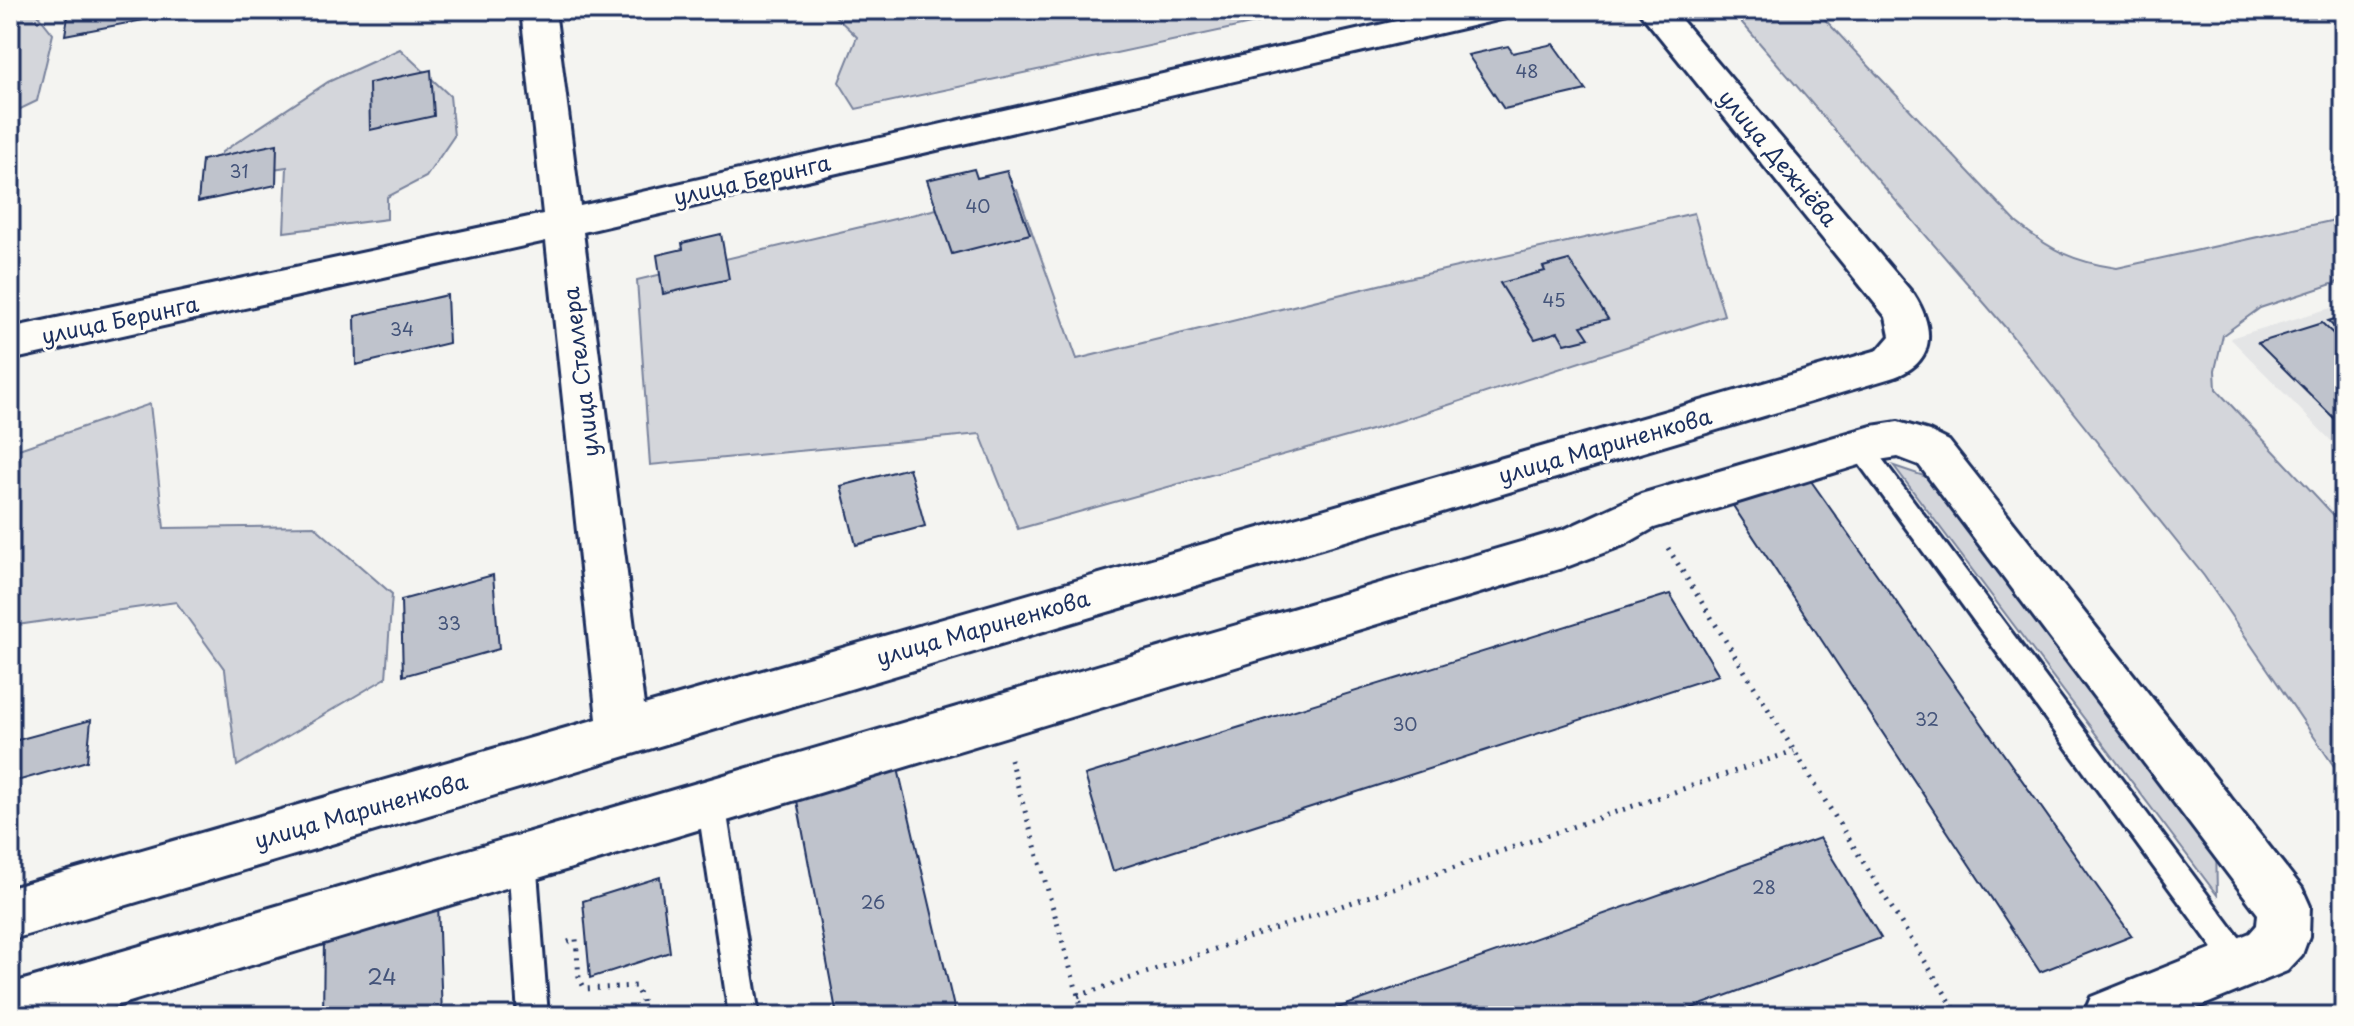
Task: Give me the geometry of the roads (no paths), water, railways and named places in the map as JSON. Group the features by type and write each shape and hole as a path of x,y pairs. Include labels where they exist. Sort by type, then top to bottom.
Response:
{"street":[{"name":"улица Стеллера","path":"538,10 623,734"},
{"name":"улица Беринга","path":"10,344 564,223 1493,10"},
{"name":"улица Дежнёва","path":"1655,10 1900,306"},
{"name":"улица Мариненкова","path":"10,914 1891,362 1905,352 1912,334 1909,319 1900,306"},
{"path":"10,1011 1569,547 1608,532 1646,512 1860,447 1884,440 1910,439 1934,453 2284,906 2262,949 2110,1016"}],"lane":[{"path":"1860,447 2262,949"},
{"path":"711,802 744,1016"},
{"path":"522,858 533,1016"}]}
